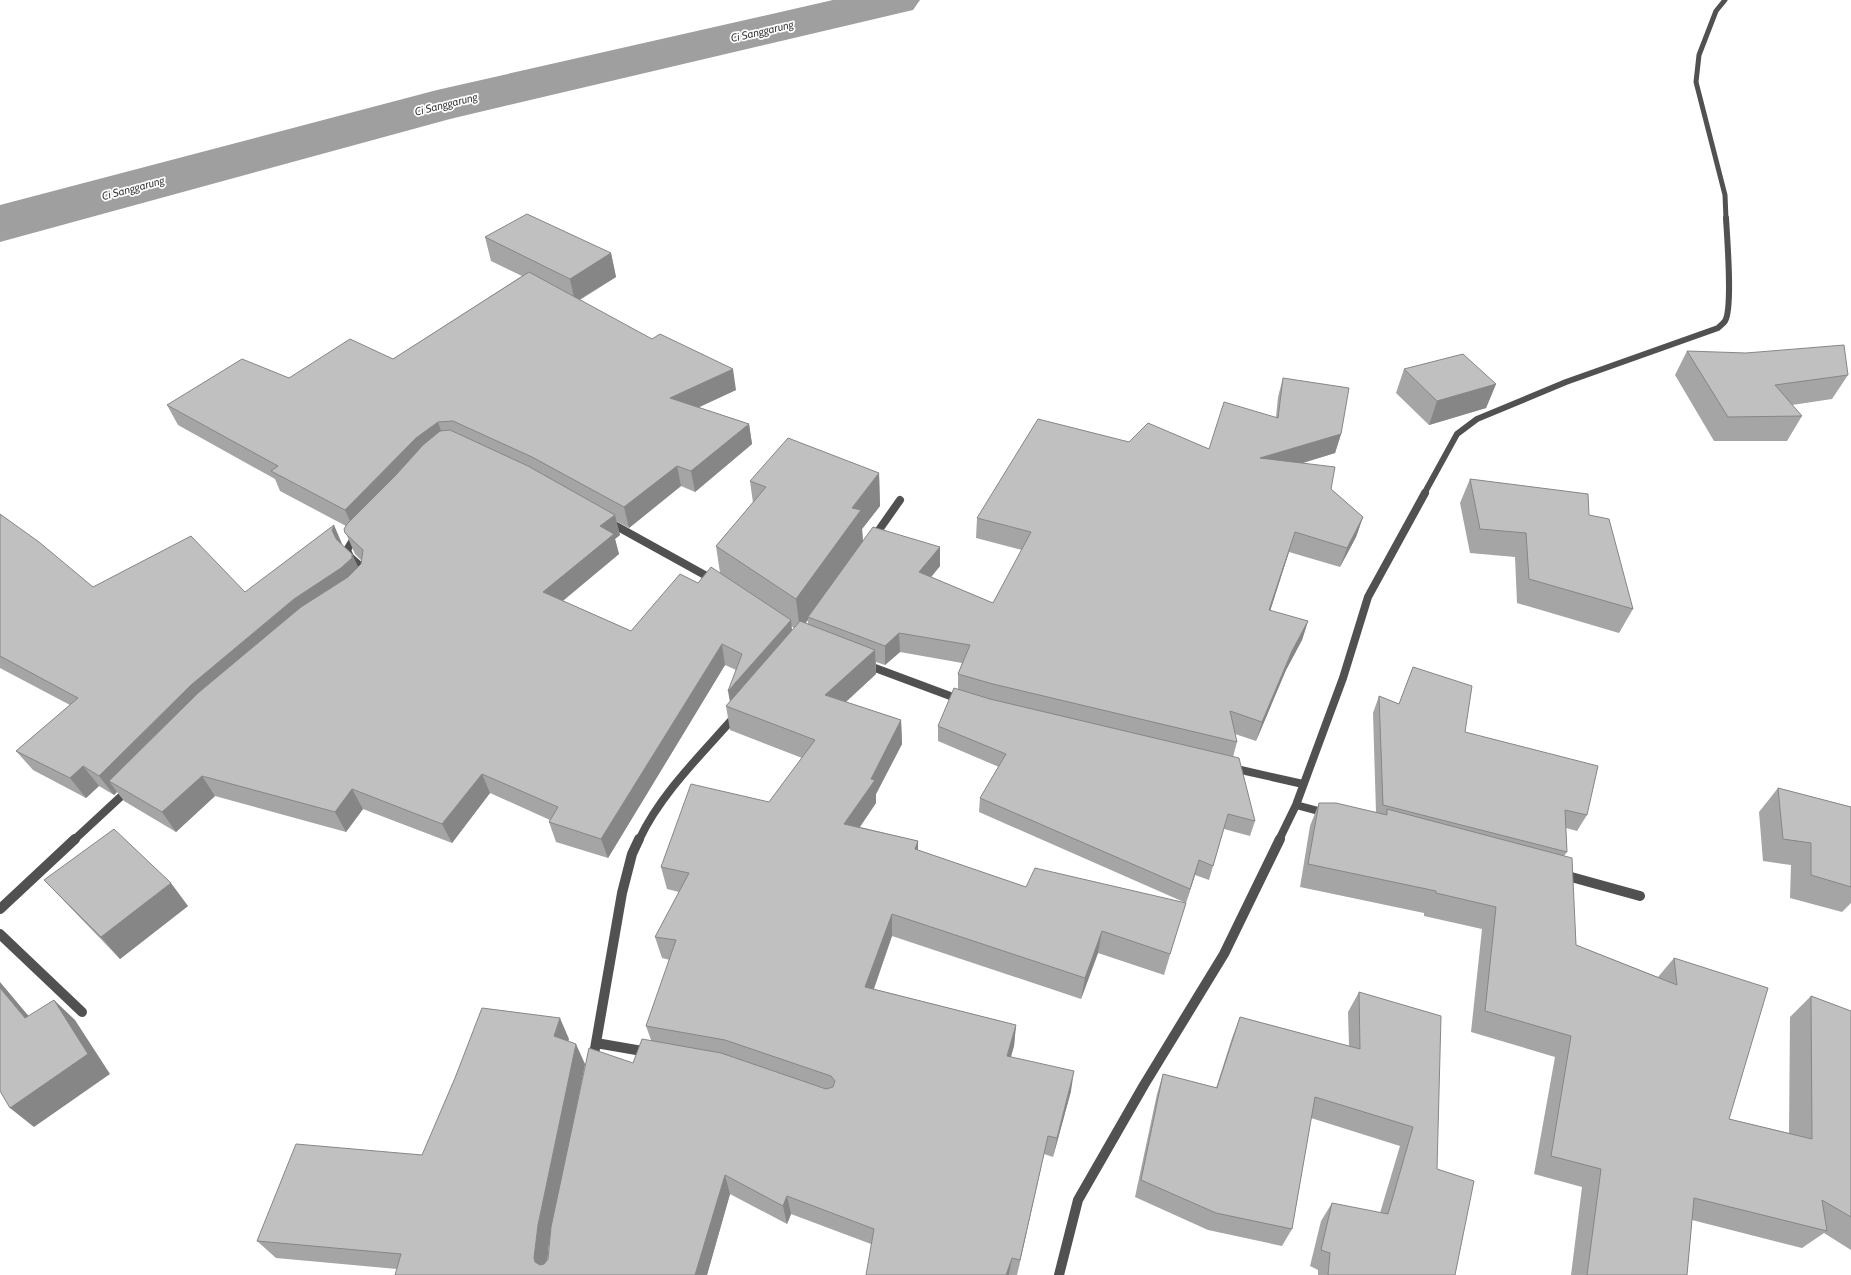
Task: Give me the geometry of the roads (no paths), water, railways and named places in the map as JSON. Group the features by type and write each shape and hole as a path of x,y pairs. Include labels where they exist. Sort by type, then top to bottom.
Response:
{"street":[{"path":"1059,1275 1078,1200 1144,1085 1224,954 1296,805 1343,678 1368,597 1457,434 1477,419 1566,382 1708,333 1718,328 1725,320 1728,311 1729,262 1725,195 1696,82 1699,55 1716,11 1725,0"},
{"path":"869,545 900,500"},
{"path":"602,519 716,582"},
{"path":"363,529 350,541 347,550 350,557 367,572 366,581"},
{"path":"858,661 971,703"},
{"path":"590,1073 622,893 632,854 647,822 670,792 740,710"},
{"path":"1227,766 1303,784"},
{"path":"0,909 136,782"},
{"path":"1296,805 1334,815"},
{"path":"1556,873 1640,896"},
{"path":"0,934 82,1012"},
{"path":"596,1043 658,1054"}],"waterway":[{"name":"Ci Sanggarung","path":"0,224 437,106 896,0"}]}
